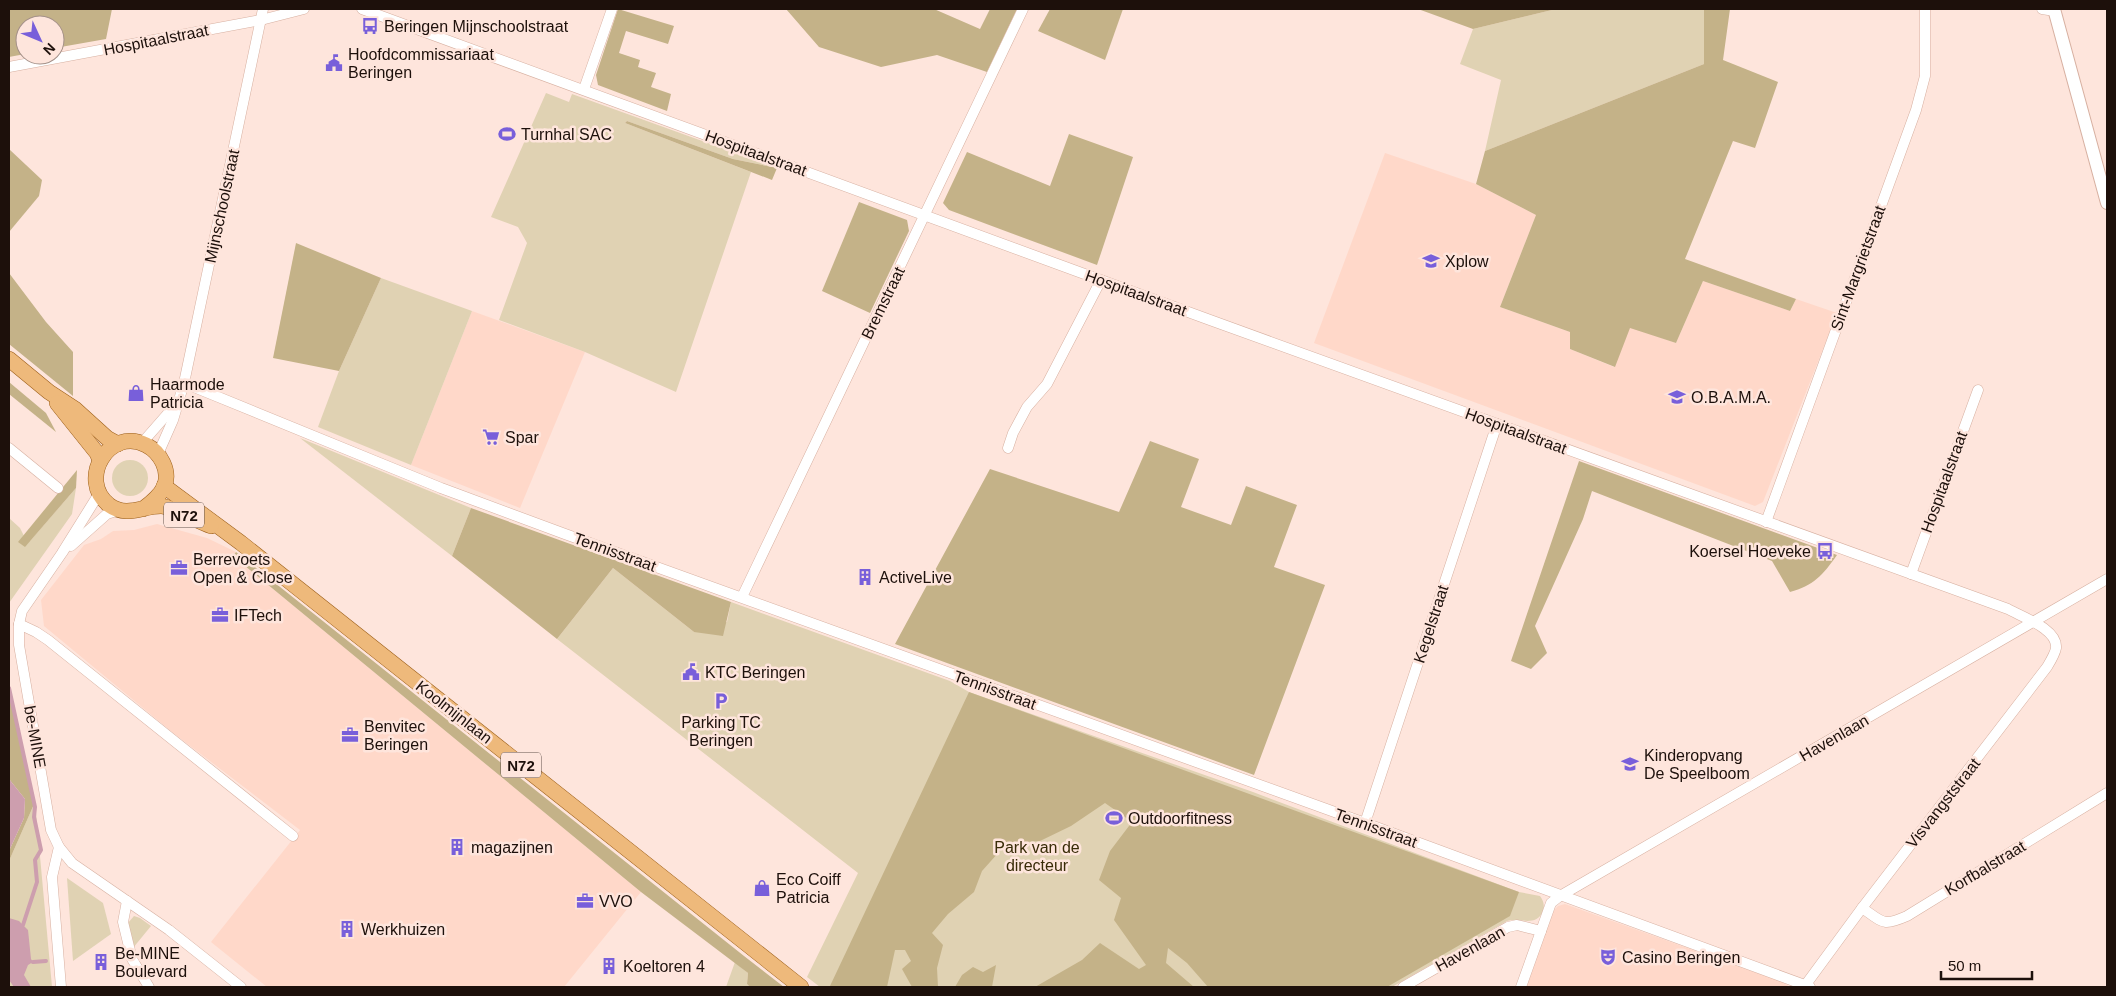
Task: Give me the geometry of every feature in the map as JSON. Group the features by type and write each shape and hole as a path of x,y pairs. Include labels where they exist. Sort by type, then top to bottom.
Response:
{"main road":[{"path":"9,359 49,392 75,409 107,438 118,444"},
{"path":"49,392 97,453 100,460"},
{"path":"119,510 110,505 100,492 96,477 100,460 104,453 118,444 126,442 142,443 158,454"},
{"name":"N72","path":"144,509 164,486 165,469 158,454"},
{"name":"Koolmijnlaan","path":"164,486 223,530 801,987"},
{"name":"Koolmijnlaan","path":"119,510 127,512 162,506 223,530"}],"street":[{"name":"Mijnschoolstraat","path":"158,454 173,420 184,383 263,9"},
{"name":"Hospitaalstraat","path":"9,67 261,20 304,9"},
{"name":"Hospitaalstraat","path":"362,9 1101,280 2008,609 2032,622"},
{"path":"584,89 612,9"},
{"name":"Bremstraat","path":"742,597 1023,9"},
{"name":"Sint-Margrietstraat","path":"1766,522 1916,110 1925,76 1925,9"},
{"path":"2042,9 2055,10 2107,204"},
{"path":"1008,448 1027,407 1047,384 1101,280"},
{"name":"Tennisstraat","path":"184,383 441,488 1084,723 1365,823 1807,987"},
{"name":"Hospitaalstraat","path":"1910,574 1978,390"},
{"name":"Mijnschoolstraat","path":"142,443 178,402"},
{"name":"Kegelstraat","path":"1365,823 1497,424"},
{"path":"9,448 58,488"},
{"name":"Koolmijnlaan","path":"19,624 27,601 62,553 100,492"},
{"name":"Koolmijnlaan","path":"62,553 107,514 119,510"},
{"name":"Havenlaan","path":"1560,896 2107,579"},
{"name":"Visvangststraat","path":"1807,987 1862,908 2048,667 2056,649 2054,639 2048,630 2032,622"},
{"path":"19,624 48,640 293,836"},
{"name":"be-MINE","path":"19,624 19,645 51,830 59,848 72,863 169,930 241,987"},
{"name":"Korfbalstraat","path":"1862,908 1883,922 1891,923 1907,916 2107,793"},
{"path":"59,848 52,877 62,987"},
{"path":"1521,987 1551,903 1560,896"},
{"path":"127,902 123,922 132,959 149,987"},
{"name":"Havenlaan","path":"1403,987 1508,927 1517,925 1541,931"}],"shaded area":[{"path":"9,9 112,9 106,39 65,46 65,15 15,15 15,56 9,57"},
{"path":"618,9 674,26 668,44 626,31 619,53 640,60 638,67 656,73 651,87 671,94 667,111 598,85 596,75"},
{"path":"786,9 934,9 980,29 990,9 1017,9 987,72 937,55 881,67 819,47"},
{"path":"1050,9 1123,9 1105,60 1038,31"},
{"path":"1418,9 1556,9 1473,29"},
{"path":"1704,9 1730,9 1723,60 1778,82 1755,148 1733,141 1685,259 1796,299 1790,311 1703,281 1676,343 1630,328 1615,367 1570,349 1570,332 1500,307 1536,215 1476,184 1485,151 1704,64"},
{"path":"627,121 733,159 777,168 772,180 625,123"},
{"path":"1069,134 1133,157 1097,265 949,210 943,203 967,152 1050,186"},
{"path":"9,149 42,180 39,196 9,232"},
{"path":"1385,153 1476,184 1536,215 1500,307 1570,332 1570,349 1614,367 1630,327 1676,343 1703,281 1790,311 1796,299 1837,313 1763,502 1755,506 1314,343"},
{"path":"859,202 907,220 909,231 870,313 822,291"},
{"path":"296,243 381,278 339,371 273,358"},
{"path":"9,273 46,322 73,352 73,396 9,344"},
{"path":"472,311 585,352 520,508 411,465"},
{"path":"9,382 46,413 56,432 9,394"},
{"path":"1150,441 1199,459 1181,507 1231,525 1246,486 1297,505 1274,567 1325,585 1254,775 895,644 990,469 1119,512"},
{"path":"1579,461 1837,555 1817,579 1798,590 1790,592 1772,561 1592,491 1583,519 1535,626 1547,653 1531,669 1511,661"},
{"path":"77,470 76,488 25,547 18,542"},
{"path":"471,508 731,602 723,636 694,632 613,568 557,639 452,556"},
{"path":"157,524 207,538 236,552 233,556 641,892 564,987 267,987 211,942 300,830 172,732 44,626 41,600 84,545 101,539 113,531 134,530"},
{"path":"236,552 784,987 750,987 747,984 748,973 641,892 233,556"},
{"path":"9,691 35,802 9,861 9,851 24,818 25,799 9,779"},
{"name":"Park van de directeur","path":"969,692 1519,892 1510,916 1387,987 1208,987 1187,963 1168,948 1166,963 1194,987 1035,987 1082,960 1100,943 1139,969 1146,965 1114,920 1121,898 1099,880 1110,851 1132,822 1105,803 1071,826 1040,841 1007,843 982,871 974,892 948,914 932,933 943,945 937,968 938,987 912,987 902,969 911,961 905,950 895,950 887,987 831,987"},
{"path":"9,779 25,799 24,818 9,851"},
{"path":"1565,904 1782,982 1790,987 1526,987 1554,910 1558,906"},
{"path":"9,918 19,921 28,930 31,959 33,962 28,965 24,975 31,987 14,987 9,980"},
{"path":"996,965 992,987 955,987 962,975 973,967 983,972"}],"green space":[{"path":"1556,9 1704,9 1704,64 1485,151 1501,80 1460,64 1473,29"},
{"path":"546,93 569,102 572,94 777,168 733,159 627,121 625,123 751,172 676,392 585,352 499,320 527,243 518,227 491,217"},
{"path":"381,278 472,311 411,465 318,427 339,371"},
{"path":"300,438 471,508 452,556"},
{"path":"130,460 137,461 143,465 147,471 147,485 143,491 137,495 130,496 123,495 117,491 113,485 112,478 113,471 117,465 123,461"},
{"path":"76,488 72,514 9,603 9,518 30,541"},
{"name":"Park van de directeur","path":"613,568 694,632 727,622 731,602 950,681 969,692 1253,792 1519,892 1540,896 1544,907 1543,911 1540,916 1532,921 1507,921 1392,987 820,987 807,977 858,873 557,639"},
{"path":"35,802 52,987 9,987 9,861"},
{"path":"67,878 103,903 111,934 73,961"},
{"path":"134,916 151,926 133,948 128,923"},
{"path":"735,962 748,973 747,984 750,987 726,987"}],"waterway":[{"path":"9,688 35,807 34,817 41,850 35,860 37,882 23,925"},
{"path":"33,962 46,961"}],"place":[{"name":"Beringen Mijnschoolstraat","path":"370,26"},
{"name":"Hoofdcommissariaat Beringen","path":"334,63"},
{"name":"Turnhal SAC","path":"507,134"},
{"name":"Xplow","path":"1431,261"},
{"name":"Haarmode Patricia","path":"136,393"},
{"name":"O.B.A.M.A.","path":"1677,397"},
{"name":"Spar","path":"491,437"},
{"name":"Koersel Hoeveke","path":"1825,551"},
{"name":"Berrevoets Open & Close","path":"179,568"},
{"name":"ActiveLive","path":"865,577"},
{"name":"IFTech","path":"220,615"},
{"name":"KTC Beringen","path":"691,672"},
{"name":"Parking TC Beringen","path":"721,701"},
{"name":"Benvitec Beringen","path":"350,735"},
{"name":"Kinderopvang De Speelboom","path":"1630,764"},
{"name":"Outdoorfitness","path":"1114,818"},
{"name":"magazijnen","path":"457,847"},
{"name":"Eco Coiff Patricia","path":"762,888"},
{"name":"VVO","path":"585,901"},
{"name":"Werkhuizen","path":"347,929"},
{"name":"Casino Beringen","path":"1608,957"},
{"name":"Be-MINE Boulevard","path":"101,962"},
{"name":"Koeltoren 4","path":"609,966"}]}
